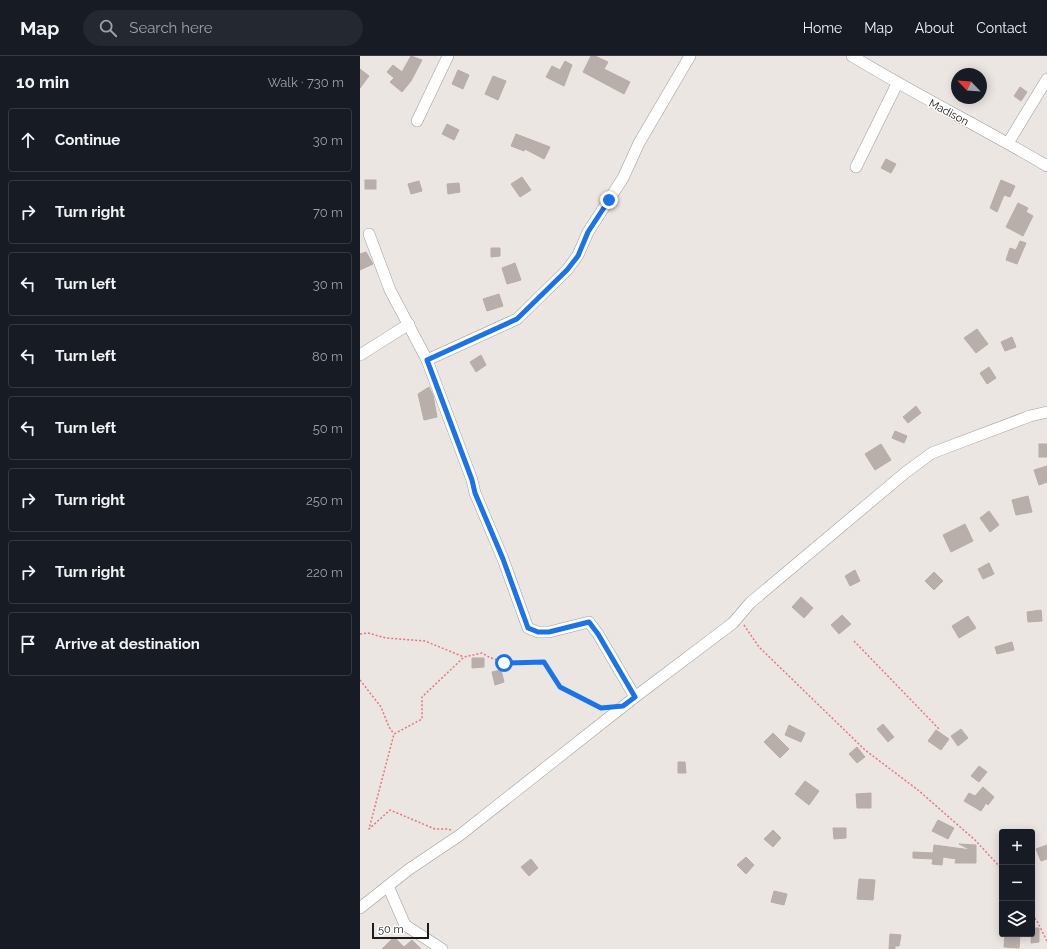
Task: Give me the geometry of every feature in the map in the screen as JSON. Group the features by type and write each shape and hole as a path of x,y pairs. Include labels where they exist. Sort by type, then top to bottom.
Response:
{"street":[{"path":"417,121 448,56"},
{"path":"427,360 517,319 567,270 578,256 588,232 623,178 639,143 690,56"},
{"name":"Madison","path":"852,56 897,84 1008,143 1047,166"},
{"path":"1008,143 1047,79"},
{"path":"856,167 897,84"},
{"path":"369,234 388,285 427,360 472,480 475,493 503,559 528,628 538,632 549,632 589,622 598,634 635,697"},
{"path":"360,355 409,324"},
{"path":"360,908 408,870 460,835 738,617 762,593 906,472 932,453 1030,416 1047,412"},
{"path":"388,886 406,925 442,949"}],"path":[{"path":"738,617 759,647 865,750 918,790 975,840 999,866"},
{"path":"360,634 368,633 386,638 425,641 464,657"},
{"path":"854,641 940,730"},
{"path":"460,835 448,829 435,830 390,810 369,829 394,734 422,719 422,697 464,657 482,653 493,660 504,663 544,662 560,687 601,708 608,708"},
{"path":"360,680 381,707 389,727 394,734"},
{"path":"1035,919 1047,941"}],"building":[{"path":"411,56 422,60 411,81 402,92 390,82 394,78 387,72 393,65 402,72"},
{"path":"591,56 595,56 608,62 604,69 630,82 624,94 583,72"},
{"path":"565,61 572,65 564,86 546,77 552,66 560,70"},
{"path":"360,69 369,76 360,88"},
{"path":"458,70 469,75 463,89 452,84"},
{"path":"493,76 506,81 498,100 485,94"},
{"path":"1020,87 1027,92 1021,101 1014,96"},
{"path":"447,124 459,130 454,140 442,134"},
{"path":"516,134 550,147 544,159 525,149 524,151 511,146"},
{"path":"886,159 896,164 891,173 881,168"},
{"path":"522,177 531,190 520,197 511,184"},
{"path":"365,180 376,180 376,189 365,189"},
{"path":"1001,180 1015,186 1010,197 1004,195 997,212 990,208"},
{"path":"419,181 422,191 411,194 408,184"},
{"path":"459,183 460,192 448,194 447,184"},
{"path":"1018,203 1028,208 1026,212 1033,216 1023,236 1006,227"},
{"path":"1020,241 1026,243 1017,264 1006,260 1010,248 1016,250"},
{"path":"491,248 500,248 500,256 491,257"},
{"path":"366,252 373,264 360,270 360,254"},
{"path":"515,263 521,280 507,284 502,268"},
{"path":"499,294 503,306 487,311 483,299"},
{"path":"977,329 988,344 976,353 964,338"},
{"path":"1012,337 1016,347 1005,351 1001,342"},
{"path":"481,355 486,365 476,372 470,362"},
{"path":"989,367 996,378 987,384 980,373"},
{"path":"429,387 433,395 437,417 424,420 418,394"},
{"path":"916,406 921,413 908,423 903,417"},
{"path":"895,431 907,436 904,443 892,438"},
{"path":"881,444 891,460 875,470 865,454"},
{"path":"1039,444 1047,444 1047,457 1039,457"},
{"path":"1047,466 1047,482 1039,485 1034,470"},
{"path":"1028,496 1032,512 1016,515 1012,500"},
{"path":"989,511 999,525 990,532 980,518"},
{"path":"965,524 973,541 951,552 943,535"},
{"path":"989,563 994,574 983,579 978,569"},
{"path":"855,570 860,581 850,586 845,576"},
{"path":"934,572 943,581 934,590 925,581"},
{"path":"801,597 813,608 804,618 792,607"},
{"path":"1041,610 1042,621 1028,622 1027,612"},
{"path":"842,615 851,624 839,634 831,625"},
{"path":"968,616 976,628 959,638 952,626"},
{"path":"1012,642 1014,650 997,654 995,647"},
{"path":"472,658 484,658 484,667 472,668"},
{"path":"501,670 504,682 495,685 492,672"},
{"path":"883,724 894,737 888,742 877,729"},
{"path":"789,725 805,733 801,742 785,735"},
{"path":"961,729 968,738 958,746 951,736"},
{"path":"936,730 949,739 941,750 928,741"},
{"path":"773,733 789,749 780,758 764,742"},
{"path":"857,747 865,757 857,763 849,754"},
{"path":"678,762 685,762 686,773 678,773"},
{"path":"979,766 987,772 979,782 971,776"},
{"path":"805,781 819,791 809,805 795,794"},
{"path":"983,787 994,797 988,805 986,803 981,811 964,801 969,793 975,796"},
{"path":"871,793 871,808 857,808 856,794"},
{"path":"938,820 954,828 948,839 932,831"},
{"path":"833,828 846,828 846,838 834,839"},
{"path":"773,830 781,838 773,847 764,839"},
{"path":"959,844 976,845 976,863 955,863 956,859 943,857 942,865 932,864 933,859 913,858 913,852 933,853 934,845 971,850"},
{"path":"1047,845 1047,859 1041,861 1036,849"},
{"path":"746,857 754,865 746,874 737,865"},
{"path":"531,859 538,868 529,876 521,867"},
{"path":"859,879 875,880 873,900 857,899"},
{"path":"774,891 787,894 784,905 771,902"},
{"path":"1035,928 1039,928 1039,942 1031,943 1031,937 1035,937"},
{"path":"890,934 901,935 899,946 895,946 895,949 889,949"},
{"path":"394,937 404,947 412,940 421,949 382,949"},
{"path":"1005,937 1020,937 1019,948 1004,947"}],"route":[{"path":"504,663 544,662 560,687 601,708 623,706 635,697 598,634 589,622 567,626 549,632 538,632 528,628 503,559 475,493 472,480 427,360 517,319 567,270 578,256 588,232 609,200"}]}
